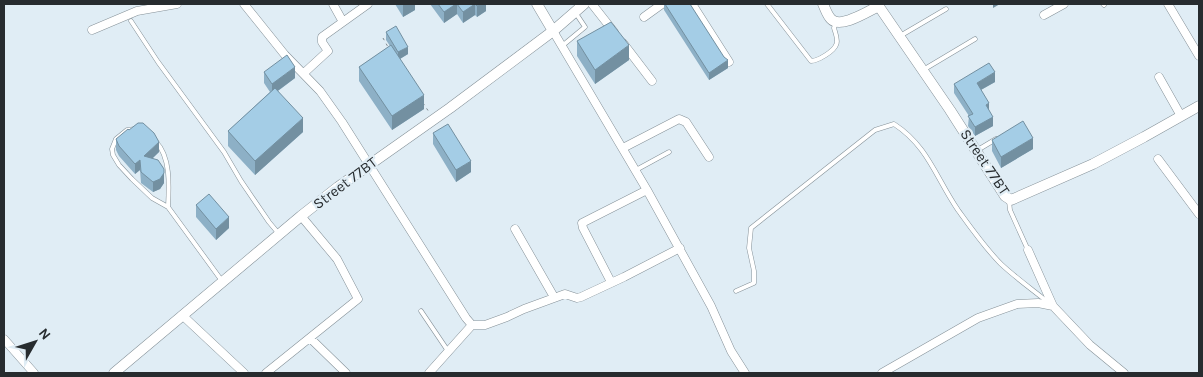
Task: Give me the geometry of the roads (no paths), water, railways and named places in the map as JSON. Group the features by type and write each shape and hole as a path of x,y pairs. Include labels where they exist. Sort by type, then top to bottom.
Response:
{"street":[{"path":"92,30 137,11 177,4"},
{"path":"244,4 285,55 320,91 472,325"},
{"path":"333,4 343,22"},
{"path":"304,73 328,51 322,42 322,37 368,4"},
{"path":"537,4 680,248 711,306 731,351 745,373"},
{"name":"Street 77BT","path":"117,372 222,281 301,216 369,164 434,119 553,31 584,4"},
{"path":"592,4 652,81"},
{"path":"644,16 662,4"},
{"path":"692,4 729,62"},
{"path":"823,4 831,18 836,22"},
{"path":"1044,15 1064,4"},
{"path":"1168,4 1199,56"},
{"name":"Street 77BT","path":"836,22 847,21 881,6 1008,199 1014,200 1092,164 1199,106"},
{"path":"1159,77 1181,116"},
{"path":"623,148 682,119 686,122 709,157"},
{"path":"1158,159 1199,214"},
{"path":"611,282 582,228 582,223 647,190"},
{"path":"266,373 358,299 337,259 301,216"},
{"path":"515,229 554,298"},
{"path":"429,373 472,325 485,325 565,294 577,298 581,297 680,248"},
{"path":"1028,250 1053,306 1090,345 1124,373"},
{"path":"882,373 978,318 1017,304 1038,303 1053,306"},
{"path":"182,315 244,373"},
{"path":"310,338 346,373"},
{"path":"4,339 34,373"}],"lane":[{"path":"767,4 812,61 818,60 836,46 837,41 834,28 836,22"},
{"path":"900,36 946,9"},
{"path":"562,46 585,26 575,12"},
{"path":"131,21 163,69 224,152 241,181 279,234"},
{"path":"923,70 975,39"},
{"path":"736,291 754,283 754,271 749,248 751,228 875,130 894,124 905,131 922,148 957,208 1001,264 1053,306"},
{"path":"144,129 127,130 116,139 112,149 113,155 119,165 152,198 168,206 222,281"},
{"path":"976,151 998,138"},
{"path":"154,139 159,144 165,157 169,193 168,206"},
{"path":"636,170 670,152"},
{"path":"1008,199 1010,210 1028,250"},
{"path":"421,311 449,351"}]}
